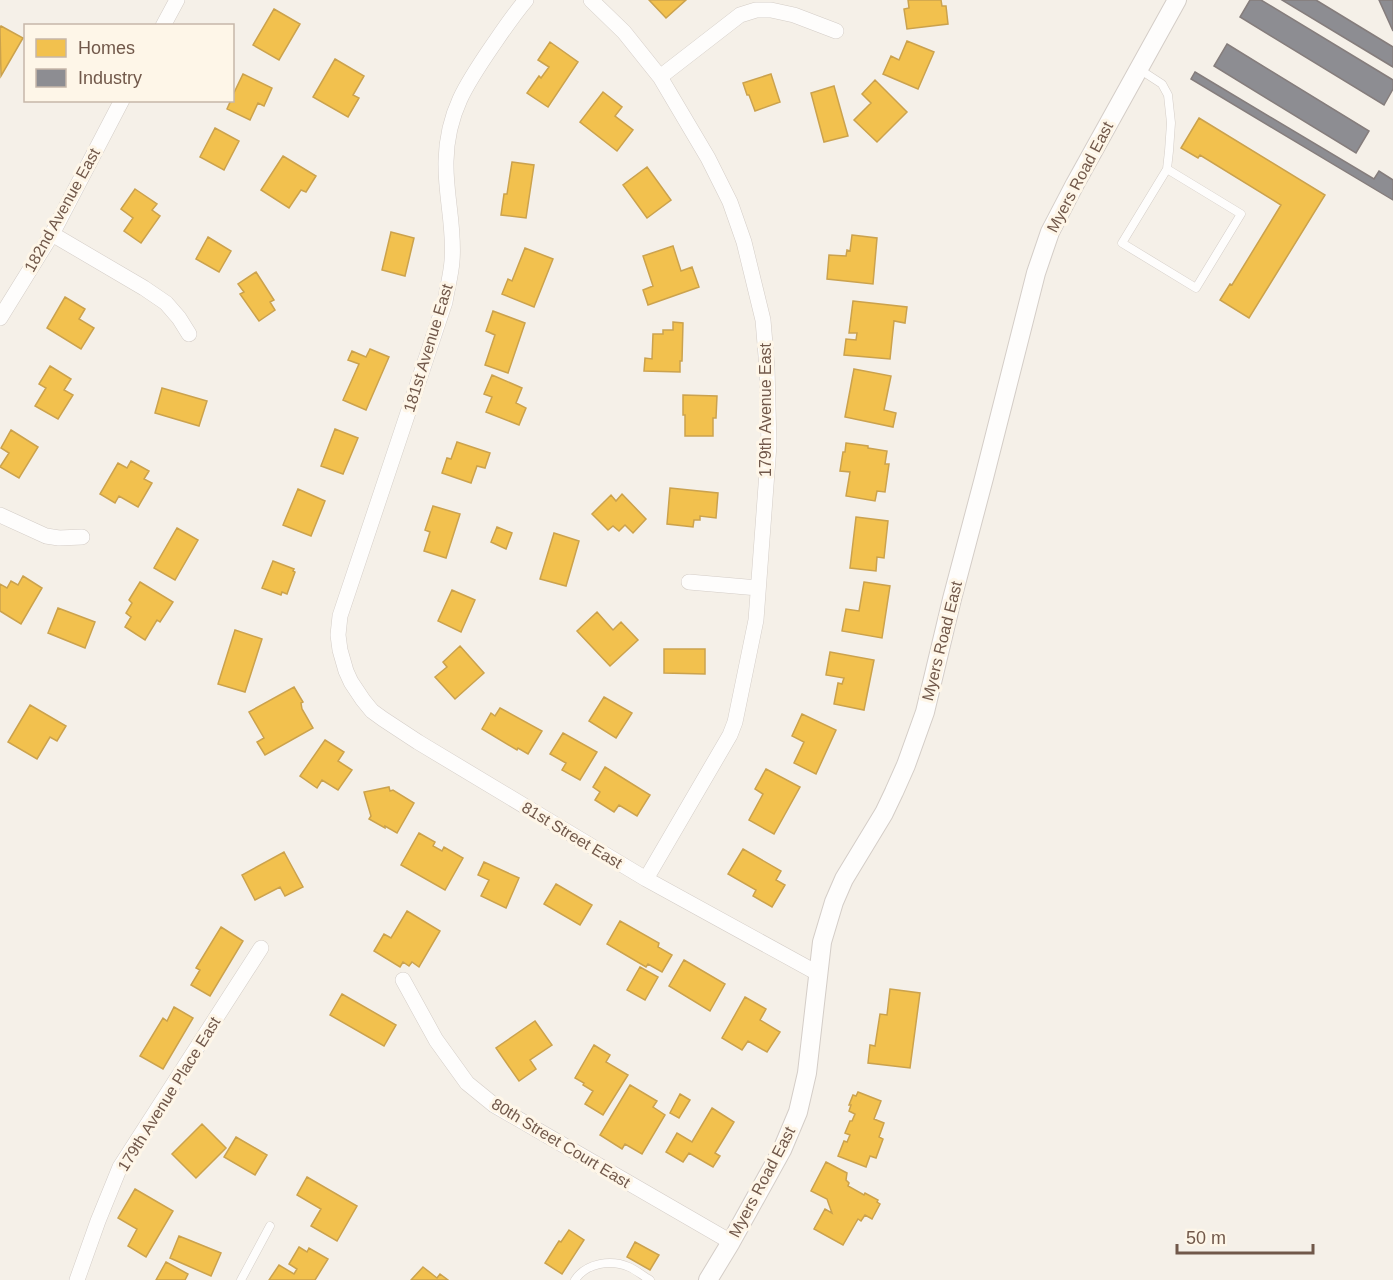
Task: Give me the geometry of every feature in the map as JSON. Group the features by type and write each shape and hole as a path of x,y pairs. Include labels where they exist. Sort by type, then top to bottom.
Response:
{"street":[{"path":"164,24 177,0"},
{"name":"181st Avenue East","path":"346,671 338,635 340,616 445,302 452,262 446,164 451,121 462,94 475,72 526,0"},
{"name":"179th Avenue East","path":"591,0 624,32 660,77 708,158 730,202 744,242 763,320 767,368 769,446 756,620 735,722 730,735 646,879"},
{"name":"Myers Road East","path":"708,1280 782,1150 798,1112 807,1073 822,942 834,902 844,879 884,813 906,765 925,712 951,599 1036,273 1050,232 1177,0"},
{"path":"660,77 740,15 756,10 771,10 794,15 836,31"},
{"name":"182nd Avenue East","path":"0,318 52,234 121,102"},
{"path":"52,234 166,303 189,334"},
{"path":"0,515 46,537 82,537"},
{"path":"689,582 758,588"},
{"name":"81st Street East","path":"346,671 351,682 372,711 418,742 646,879 819,974"},
{"name":"179th Avenue Place East","path":"77,1280 120,1167 261,948"},
{"name":"80th Street Court East","path":"403,980 436,1040 467,1083 494,1105 731,1242"}],"lane":[{"path":"1139,69 1162,84 1168,96 1171,123 1167,170 1122,243 1196,288 1241,214 1167,170"},
{"path":"241,1280 270,1226"},
{"path":"575,1280 578,1275 592,1267 607,1262 627,1266 650,1280"}],"building: Homes":[{"path":"649,0 686,0 666,18"},
{"path":"908,0 941,0 942,6 946,6 948,24 907,29 904,9 909,8"},
{"path":"274,9 300,24 279,60 253,45"},
{"path":"1,26 23,38 1,76 0,28"},
{"path":"907,41 934,52 918,89 883,74 891,56 899,60"},
{"path":"550,42 578,62 548,107 527,93 539,76 541,78 549,67 538,60"},
{"path":"335,59 364,76 353,95 359,98 348,117 313,97"},
{"path":"243,74 272,88 264,106 258,103 250,120 227,109 230,102 234,102 234,93"},
{"path":"771,74 780,102 755,111 743,83"},
{"path":"875,80 907,112 877,142 854,120 871,103 862,94"},
{"path":"834,86 848,136 824,142 811,93"},
{"path":"603,92 622,107 615,116 633,130 617,151 580,122"},
{"path":"1199,118 1325,195 1249,318 1220,300 1230,284 1232,285 1281,205 1200,155 1198,158 1181,148"},
{"path":"215,128 239,141 224,170 200,157"},
{"path":"283,156 316,176 306,192 301,190 289,208 261,190"},
{"path":"512,162 534,165 526,218 501,215"},
{"path":"647,167 671,200 647,218 623,185"},
{"path":"135,189 157,204 152,210 160,216 141,243 124,231 133,218 121,209"},
{"path":"391,232 414,238 405,276 382,270"},
{"path":"852,235 877,238 873,284 827,279 829,255 846,256 847,250 850,251"},
{"path":"208,237 231,251 219,272 196,259"},
{"path":"673,246 681,271 692,267 699,287 648,305 643,290 653,286 643,256"},
{"path":"525,248 553,259 534,307 502,294 508,279 512,281"},
{"path":"256,272 274,300 270,302 275,310 259,321 240,294 244,292 238,284"},
{"path":"65,297 85,309 79,319 94,328 81,349 47,328"},
{"path":"853,301 907,307 905,323 894,321 890,359 844,355 846,339 856,340 857,333 849,333"},
{"path":"493,311 525,323 508,373 485,365 495,335 486,331"},
{"path":"673,322 683,323 680,372 644,371 645,358 652,359 653,334 663,334 663,330 673,330"},
{"path":"370,349 389,357 366,410 343,400 359,364 348,360 352,351 366,357"},
{"path":"50,366 71,379 64,390 73,395 58,419 35,406 46,388 39,384"},
{"path":"854,369 891,376 884,410 896,413 893,427 845,417"},
{"path":"492,375 522,388 516,403 526,408 519,425 486,412 492,397 484,394"},
{"path":"162,388 207,401 199,426 155,413"},
{"path":"683,395 717,396 713,436 685,436"},
{"path":"335,429 358,438 343,474 321,466"},
{"path":"11,430 38,447 19,478 0,467 9,453 1,448"},
{"path":"457,442 490,453 485,468 477,466 471,483 442,473 447,458 451,459"},
{"path":"846,443 887,451 885,464 889,464 885,492 877,491 875,501 846,496 850,472 840,471"},
{"path":"131,461 149,471 144,479 152,483 138,507 119,496 115,503 100,494 118,463 127,468"},
{"path":"670,488 718,493 716,518 700,516 700,520 694,520 693,527 667,524"},
{"path":"298,489 325,501 311,536 283,525"},
{"path":"622,494 646,519 633,533 625,525 619,531 613,526 608,530 592,514 611,495 616,501"},
{"path":"433,506 460,514 446,558 424,551 430,532 425,530"},
{"path":"856,517 888,521 884,558 877,557 876,571 850,568"},
{"path":"497,527 512,533 506,549 491,542"},
{"path":"177,528 198,540 175,580 154,568"},
{"path":"554,533 579,541 566,586 540,579"},
{"path":"273,561 294,569 287,594 282,592 281,595 262,588"},
{"path":"23,576 42,588 21,624 0,611 0,584 7,588 11,581 18,585"},
{"path":"140,582 173,602 160,622 157,620 145,640 125,627 131,617 126,613 132,603 129,600"},
{"path":"864,582 890,586 882,638 842,631 846,609 859,611"},
{"path":"452,590 475,600 461,632 438,621"},
{"path":"58,608 95,622 85,648 48,633"},
{"path":"597,612 613,630 621,622 638,640 610,666 577,631"},
{"path":"235,630 262,639 245,692 218,684"},
{"path":"460,646 484,673 455,699 435,677 447,667 443,662"},
{"path":"664,649 705,649 705,674 664,673"},
{"path":"830,652 874,660 864,710 834,704 838,683 842,684 844,678 826,675"},
{"path":"294,687 303,702 301,703 302,709 313,728 265,755 257,742 264,738 249,712"},
{"path":"604,697 632,713 616,738 589,721"},
{"path":"30,705 66,726 57,741 50,737 37,759 8,742"},
{"path":"500,708 542,731 528,754 482,729 491,713 495,716"},
{"path":"802,714 836,730 816,774 794,763 804,742 792,736"},
{"path":"563,733 597,752 580,780 562,770 566,763 550,754"},
{"path":"325,740 344,752 338,761 352,770 338,790 322,780 317,788 300,776"},
{"path":"605,767 650,795 637,816 619,805 614,812 595,800 600,792 593,787"},
{"path":"766,769 800,787 774,834 749,820 763,794 755,789"},
{"path":"389,787 390,791 393,790 414,803 397,833 369,819 371,816 364,792"},
{"path":"419,833 435,842 433,846 442,851 444,847 463,858 445,890 401,865"},
{"path":"743,849 781,871 776,880 785,885 772,907 753,896 756,890 728,874"},
{"path":"284,852 303,887 285,896 280,887 255,900 242,875"},
{"path":"484,862 519,878 506,908 481,896 489,880 478,875"},
{"path":"556,884 592,905 580,925 544,904"},
{"path":"407,911 440,931 419,967 412,962 409,966 403,962 400,967 374,951 384,934 391,938"},
{"path":"620,921 659,943 658,947 672,955 662,972 648,964 646,967 607,944"},
{"path":"221,927 243,941 210,996 191,985 200,970 196,968"},
{"path":"684,960 725,984 710,1011 669,986"},
{"path":"640,967 658,977 645,1000 627,990"},
{"path":"890,989 920,993 910,1068 868,1063 870,1045 875,1046 880,1014 887,1015"},
{"path":"342,994 396,1025 384,1046 330,1015"},
{"path":"745,997 766,1009 760,1020 780,1032 767,1052 748,1041 742,1050 722,1038"},
{"path":"174,1007 193,1018 163,1069 140,1056 163,1018 167,1021"},
{"path":"535,1021 552,1045 530,1060 536,1069 519,1081 496,1048"},
{"path":"594,1045 610,1055 606,1062 628,1075 603,1115 585,1104 593,1091 575,1078"},
{"path":"630,1085 657,1101 653,1107 665,1115 642,1154 625,1144 622,1149 600,1135"},
{"path":"858,1092 881,1101 874,1119 884,1123 879,1137 883,1139 876,1158 870,1156 866,1167 838,1156 844,1141 847,1142 850,1135 845,1133 855,1114 849,1111 851,1105 849,1105 853,1095 856,1096"},
{"path":"680,1094 690,1100 679,1118 670,1113"},
{"path":"712,1108 734,1122 715,1153 720,1156 713,1167 689,1153 683,1162 666,1152 677,1133 692,1142"},
{"path":"202,1124 226,1148 196,1178 172,1154"},
{"path":"236,1137 267,1155 255,1175 224,1157"},
{"path":"826,1162 847,1173 848,1186 878,1200 880,1204 872,1219 865,1215 861,1221 858,1219 843,1245 814,1229 825,1209 832,1213 827,1199 811,1191"},
{"path":"307,1177 357,1206 337,1241 311,1226 321,1209 297,1195"},
{"path":"135,1189 173,1211 146,1257 128,1246 137,1229 118,1218"},
{"path":"569,1230 584,1240 562,1274 545,1263"},
{"path":"179,1236 221,1253 211,1276 170,1258"},
{"path":"635,1242 659,1255 650,1270 627,1257"},
{"path":"299,1247 307,1252 309,1248 328,1259 315,1280 269,1280 279,1265 294,1274 297,1269 289,1264"},
{"path":"166,1262 188,1274 185,1280 156,1280"},
{"path":"423,1267 437,1278 440,1274 448,1280 411,1280"}],"building: Industry":[{"path":"1250,0 1261,0 1393,80 1393,89 1384,105 1240,17"},
{"path":"1282,0 1316,0 1393,47 1393,67"},
{"path":"1379,0 1393,0 1393,31"},
{"path":"1227,44 1369,131 1356,153 1214,66"},
{"path":"1195,72 1374,179 1379,171 1393,180 1393,200 1191,79"}]}
